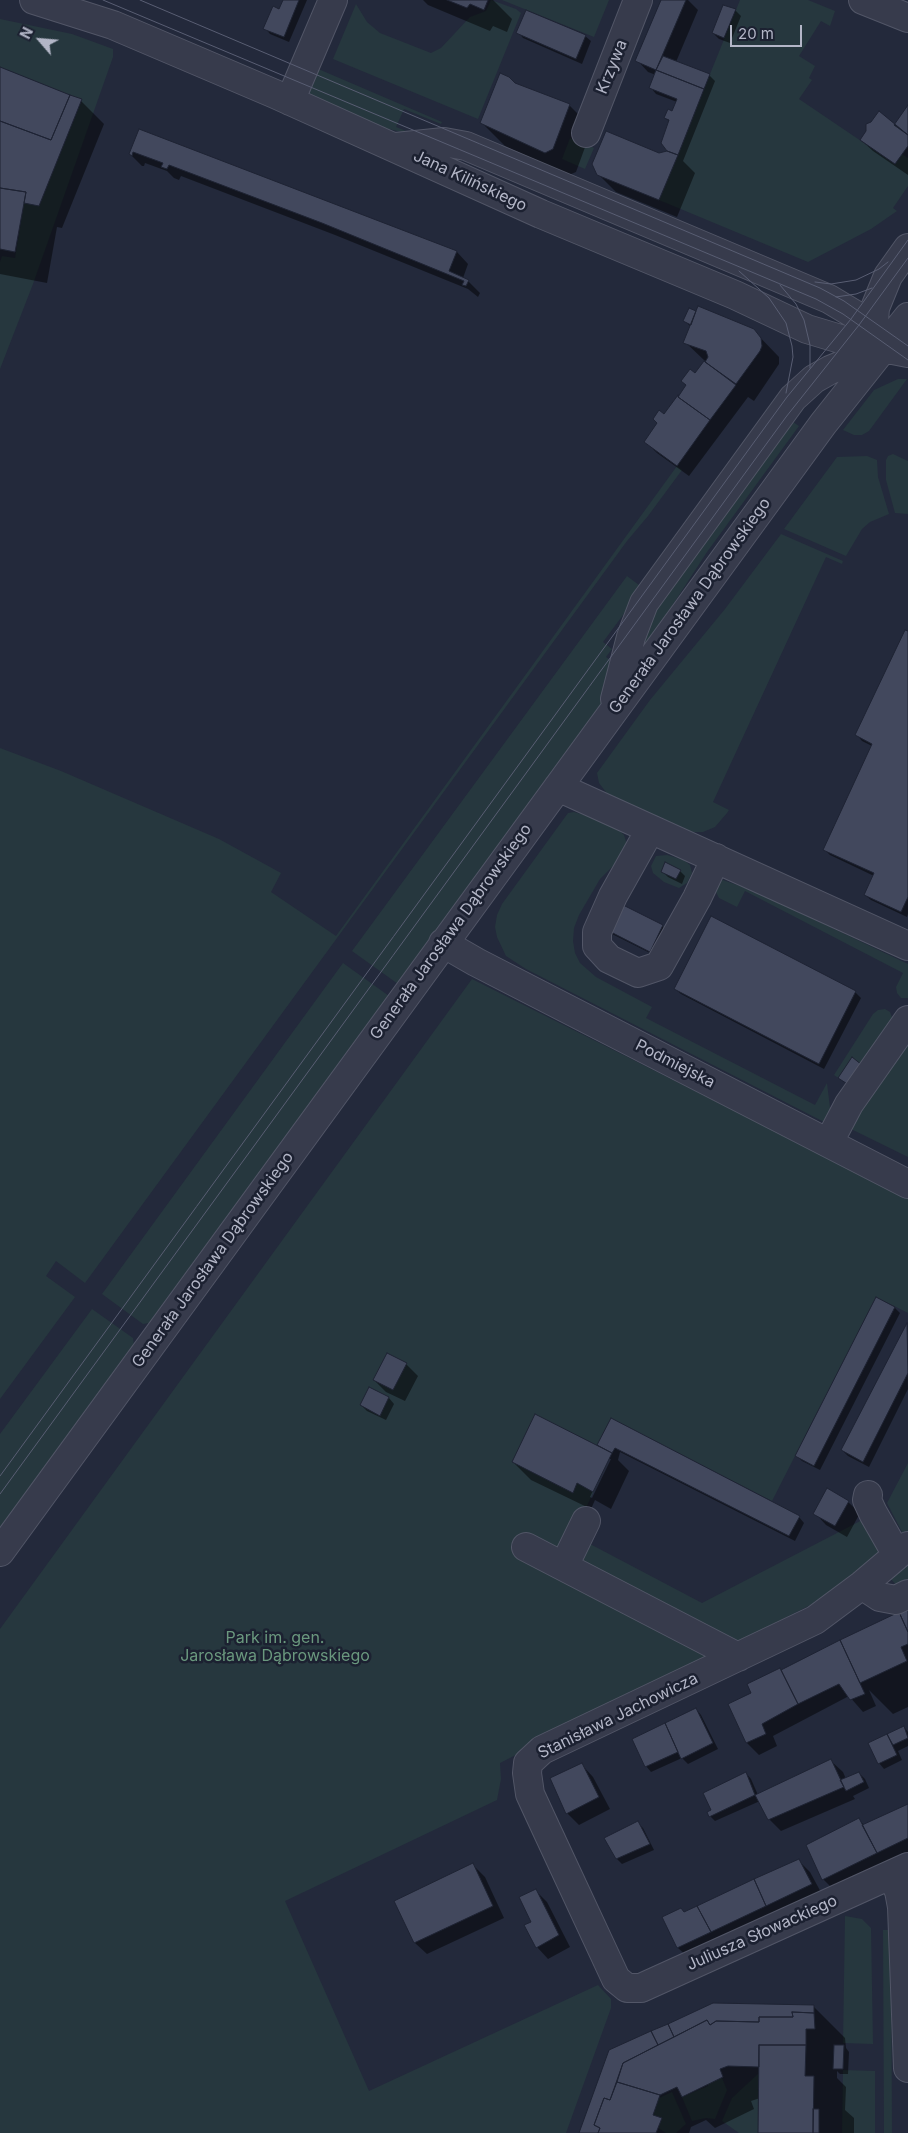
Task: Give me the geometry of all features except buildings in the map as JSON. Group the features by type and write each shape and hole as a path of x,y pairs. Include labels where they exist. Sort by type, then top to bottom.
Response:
{"street":[{"name":"Jana Kilińskiego","path":"34,0 113,25 396,147 541,214 735,295 807,329 835,338 900,353"},
{"path":"290,101 333,0"},
{"name":"Krzywa","path":"586,133 638,0"},
{"path":"863,0 908,18"},
{"path":"396,147 444,142 466,146 830,299 854,314 900,353"},
{"path":"900,353 874,321 874,308 888,276 908,248"},
{"name":"Generała Jarosława Dąbrowskiego","path":"0,1552 610,714 828,418 900,353 908,317"},
{"path":"610,714 632,637 644,603 793,398 814,379 830,370 900,353"},
{"path":"558,787 908,946"},
{"path":"650,830 613,896 597,932 597,946 609,959 638,973 659,966 716,858"},
{"name":"Podmiejska","path":"443,943 476,962 830,1142 908,1184"},
{"path":"830,1142 849,1104 908,1020"},
{"path":"868,1494 867,1500 872,1513 902,1550"},
{"path":"564,1566 586,1522"},
{"path":"526,1547 738,1657"},
{"name":"Stanisława Jachowicza","path":"616,1979 530,1794 527,1783 528,1763 542,1750 815,1620 862,1585 902,1550"},
{"path":"862,1585 880,1597 896,1600 908,1594"},
{"path":"899,1871 908,2068"},
{"name":"Juliusza Słowackiego","path":"616,1979 627,1988 641,1988 899,1871"}],"green space":[{"path":"491,0 516,9 521,13 478,119 333,59 356,4 367,22 380,33 431,53 441,48 470,17 486,11"},
{"path":"502,0 609,0 594,37"},
{"path":"740,0 808,0 835,11 830,26 821,21 799,56 815,66 809,78 812,80 799,99 895,164 902,154 908,158 908,186 893,208 897,211 871,229 808,262 659,200"},
{"path":"0,19 72,34 113,49 113,57 33,284 0,369 0,262 2,256 15,258 24,203 39,206 82,100 0,67"},
{"path":"316,68 442,122 441,124 404,109 396,127 406,131 405,133 385,128 310,95 309,88"},
{"path":"570,138 594,148 585,169 562,159"},
{"path":"898,379 907,379 869,431 862,435 854,435 843,430 874,390"},
{"path":"790,420 799,426 707,552 657,629 640,650 644,619"},
{"path":"893,454 908,461 908,514 895,513 886,480 886,460 888,456"},
{"path":"867,456 877,460 878,477 889,514 870,522 862,529 846,556 784,529 837,457"},
{"path":"677,466 682,470 627,541 85,1283 56,1261 46,1276 75,1297 0,1399 0,748 61,771 219,839 281,873 271,892 336,936"},
{"path":"781,534 843,561 842,564 826,557 713,802 729,810 715,827 703,832 691,832 609,796 599,783 597,773 650,700 725,609"},
{"path":"627,576 643,588 603,642 612,649 606,657 613,662 605,700 398,984 352,951"},
{"path":"574,812 619,830 624,835 628,848 600,879 579,915 574,928 573,941 575,953 580,963 596,977 652,1007 646,1018 815,1105 827,1083 831,1116 824,1122 526,969 506,956 497,937 495,927 497,915 502,904 568,813"},
{"path":"667,855 684,860 690,865 692,873 687,883 679,888 664,882 653,873 651,866 656,856"},
{"path":"723,880 754,891 908,964 908,998 901,998 897,993 896,987 903,973 745,891 737,907 719,898 715,890 717,883"},
{"path":"343,963 389,996 149,1323 143,1324 102,1294"},
{"name":"Park im. gen. Jarosława Dąbrowskiego","path":"472,979 908,1198 908,1313 876,1297 772,1501 625,1426 573,1535 702,1603 866,1518 886,1549 836,1592 500,1763 501,1779 497,1800 285,1901 369,2091 598,1985 611,1999 611,2008 566,2133 0,2133 0,1629"},
{"path":"885,1009 890,1012 893,1020 849,1085 834,1075 873,1014 878,1010"},
{"path":"908,1037 908,1157 853,1130 852,1125 868,1095"},
{"path":"92,1309 133,1338 134,1345 0,1529 0,1434"},
{"path":"908,1463 908,1531 903,1534 887,1503"},
{"path":"908,1557 908,1588 897,1586 891,1579 892,1572"},
{"path":"845,1916 862,1919 871,1928 873,2044 843,2043"},
{"path":"883,1930 891,1930 892,2133 884,2133"},
{"path":"843,2070 875,2071 875,2133 842,2133"},
{"path":"759,2073 758,2133 739,2133 722,2121 732,2098"},
{"path":"722,2078 727,2090 715,2119 706,2118 692,2121 682,2097 708,2086 707,2083"},
{"path":"672,2092 686,2124 676,2133 666,2133 658,2128 661,2118 653,2115 659,2098"}],"tram line":[{"path":"103,0 816,299 843,314 908,360"},
{"path":"140,0 820,288 844,301 908,346"},
{"path":"0,1476 787,397 851,319 908,240"},
{"path":"0,1494 786,417 859,325 908,258"},
{"path":"815,282 831,284 856,280 879,269 888,262"},
{"path":"739,271 769,298 786,323 793,357 786,393"},
{"path":"780,285 796,304 804,320 810,345 810,368"},
{"path":"836,297 856,294 872,288"}]}
